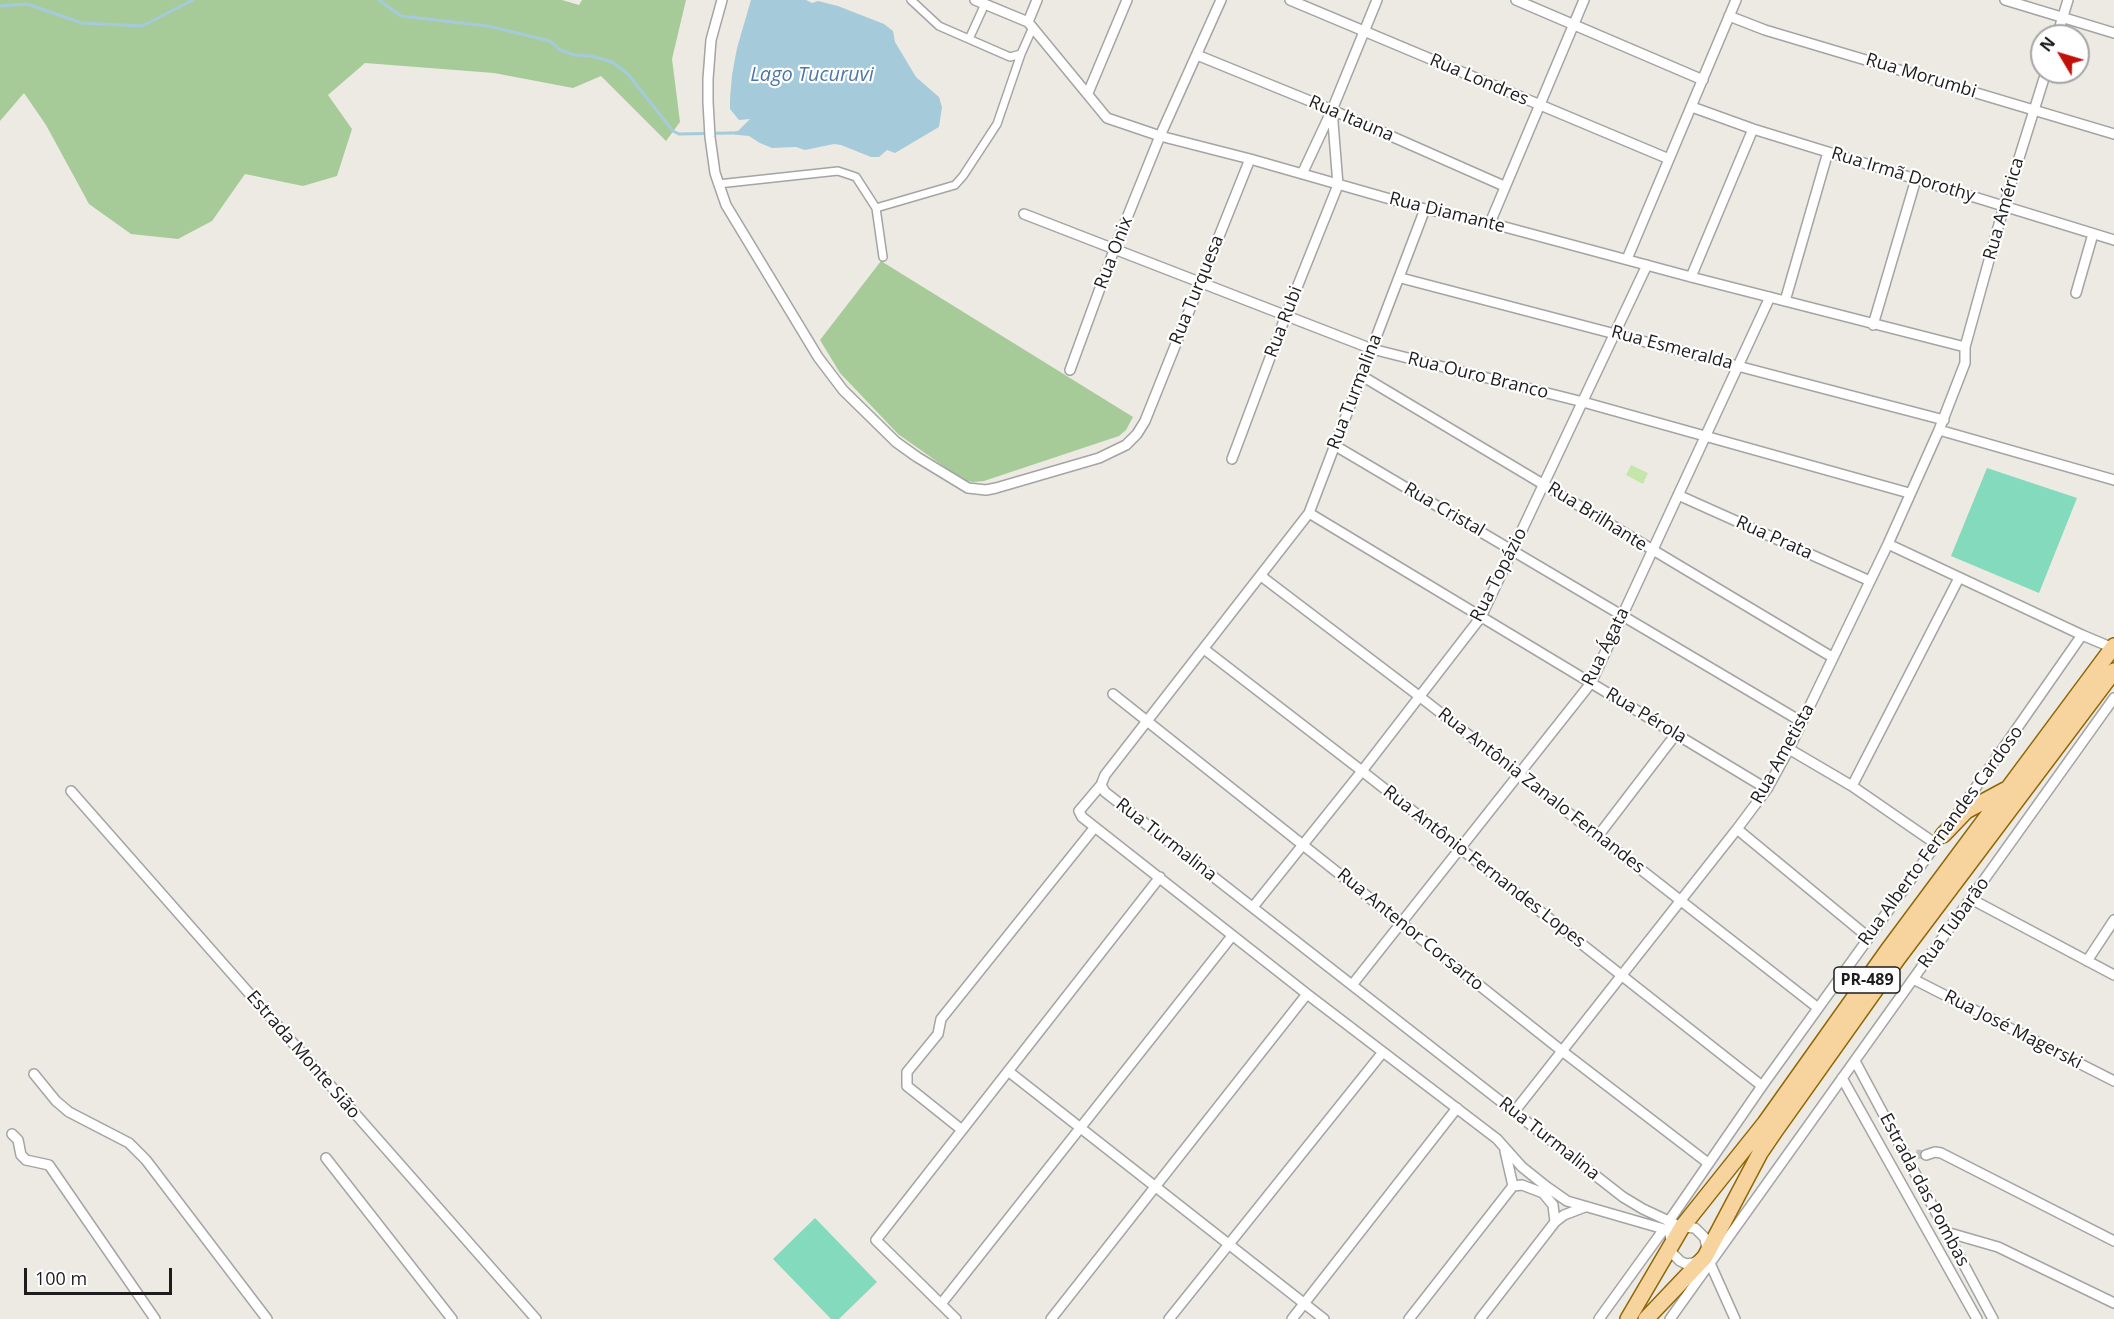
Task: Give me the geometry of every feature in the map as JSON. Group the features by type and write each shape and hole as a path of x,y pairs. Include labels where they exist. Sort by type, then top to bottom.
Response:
{"main road":[{"name":"PR-489","path":"1628,1319 1670,1231 1765,1123 1888,950 2113,647"},
{"name":"PR-489","path":"1646,1319 1707,1260 1761,1153 1775,1131 1899,957 2114,671"},
{"path":"1940,840 1966,811 2008,789"}],"street":[{"name":"Rua Turquesa","path":"722,0 711,40 709,60 710,132 718,184 726,205 830,374 862,410 897,442 960,484 986,490 1099,458 1126,445 1137,434 1145,421 1250,159"},
{"path":"911,0 939,26 1010,57 1021,54"},
{"name":"Rua Diamante","path":"975,0 1031,24 1107,118 1160,136 1425,209 1490,223 1873,325 1965,346"},
{"path":"876,208 955,185 963,177 996,123 1031,24 1037,0"},
{"path":"1088,93 1127,0"},
{"name":"Rua Onix","path":"1070,370 1114,249 1160,136 1221,0"},
{"name":"Rua Londres","path":"1290,0 1669,159"},
{"path":"1302,174 1332,110 1377,0"},
{"path":"1516,0 1703,80"},
{"path":"1490,223 1584,0"},
{"path":"1627,259 1736,0"},
{"path":"2005,0 2114,33"},
{"path":"2061,24 2068,0"},
{"path":"969,39 985,4"},
{"name":"Rua Morumbi","path":"1730,16 1765,30 2114,134"},
{"name":"Rua Itauna","path":"1197,55 1332,110 1504,186"},
{"name":"Rua América","path":"1965,346 2004,206 2042,84"},
{"name":"Rua Irmã Dorothy","path":"1692,107 1753,129 2114,240"},
{"path":"1332,110 1338,185"},
{"path":"1691,277 1753,129"},
{"path":"1785,301 1828,152"},
{"path":"718,184 838,171 856,177 876,208 883,257"},
{"path":"1873,325 1916,179"},
{"name":"Rua Rubi","path":"1232,459 1338,185"},
{"name":"Rua Turmalina","path":"1425,209 1401,278 1309,513 1105,775 1101,784 1105,792 1623,1197 1643,1209 1670,1231"},
{"name":"Rua Ouro Branco","path":"1024,214 1372,349 1707,435 1909,493"},
{"path":"2076,293 2093,234"},
{"name":"Rua Topázio","path":"1253,907 1481,617 1647,265"},
{"name":"Rua Esmeralda","path":"1401,278 1944,420"},
{"name":"Rua Ágata","path":"1352,985 1591,683 1770,297"},
{"name":"Rua Ametista","path":"1514,1112 1767,789 1789,749 1888,544 1909,493 1944,420 1965,363 1965,346"},
{"name":"Rua Brilhante","path":"1362,376 1832,657"},
{"path":"1939,430 2114,480"},
{"name":"Rua Cristal","path":"1334,445 1802,722"},
{"name":"Rua Prata","path":"1678,495 1870,581"},
{"name":"Rua Pérola","path":"1309,513 1767,789"},
{"path":"1888,544 2082,635 2113,647"},
{"name":"Rua Antônia Zanalo Fernandes","path":"1261,576 1419,696 1818,1008"},
{"path":"1852,786 1959,578"},
{"name":"Rua Alberto Fernandes Cardoso","path":"1599,1319 1670,1231 1708,1163 1868,937 1940,840 2082,635"},
{"name":"Rua Antônio Fernandes Lopes","path":"1204,650 1362,771 1762,1086"},
{"name":"Rua Antenor Corsarto","path":"1113,694 1562,1051 1708,1163"},
{"name":"Rua Tubarão","path":"1670,1319 1707,1260 1855,1061 2114,700"},
{"path":"1598,836 1676,734"},
{"path":"1789,749 1940,840"},
{"path":"1101,784 1079,811 1082,817 1232,936 1457,1108 1547,1187 1568,1201 1670,1231 1695,1228 1702,1233 1707,1243 1707,1260 1735,1319"},
{"name":"Estrada Monte Sião","path":"71,791 536,1319"},
{"path":"962,1130 907,1086 907,1072 938,1034 941,1019 1095,827"},
{"path":"1737,829 1868,937"},
{"path":"956,1319 876,1240 1160,877"},
{"path":"1971,899 2114,975"},
{"path":"2087,961 2114,920"},
{"path":"941,1304 1232,936"},
{"name":"Rua José Magerski","path":"1913,979 2114,1081"},
{"path":"1051,1319 1307,994"},
{"path":"1169,1319 1383,1052"},
{"name":"Estrada das Pombas","path":"1855,1061 1916,1156 1946,1232 1993,1319"},
{"path":"1008,1071 1324,1319"},
{"path":"34,1074 56,1101 69,1112 129,1143 146,1160 267,1319"},
{"path":"1842,1078 1977,1319"},
{"path":"1292,1319 1457,1108"},
{"path":"12,1134 18,1140 21,1155 26,1160 49,1165 154,1319"},
{"path":"1504,1147 1513,1186"},
{"path":"1916,1156 1941,1153 2114,1241"},
{"path":"326,1158 452,1319"},
{"path":"1409,1319 1513,1186 1522,1185 1543,1193 1553,1205 1555,1222"},
{"path":"1480,1319 1555,1222 1564,1215 1585,1206"},
{"path":"1670,1231 1672,1253 1680,1261 1693,1263 1707,1260"},
{"path":"1946,1232 1998,1247 2114,1304"}],"green space":[{"path":"0,0 562,0 579,5 582,0 686,0 672,59 680,122 666,141 601,76 573,88 494,73 365,63 328,95 352,129 337,176 303,186 245,174 212,221 178,239 131,234 89,204 46,125 24,93 0,121"},
{"path":"881,261 1133,417 1126,430 1119,436 984,481 963,480 898,434 840,373 820,340"},
{"path":"1631,465 1648,473 1643,484 1626,475"},
{"path":"1987,468 2077,498 2039,593 1951,556"},
{"path":"815,1218 877,1282 839,1319 831,1319 773,1259"}],"water":[{"name":"Lago Tucuruvi","path":"751,0 806,0 812,3 818,1 838,6 884,24 893,31 895,42 916,77 939,97 942,107 939,127 895,153 887,150 879,157 871,157 834,144 805,150 796,147 772,148 749,136 728,134 728,132 738,131 750,119 739,120 730,109 730,99 737,48"}],"waterway":[{"path":"0,6 27,4 82,23 142,26 193,0"},
{"path":"379,0 401,16 488,26 550,41 560,50 575,55 591,56 612,62 627,73 673,131 679,134 731,133"}],"tunnel":[{"path":"1916,1154 1926,1155"}]}
